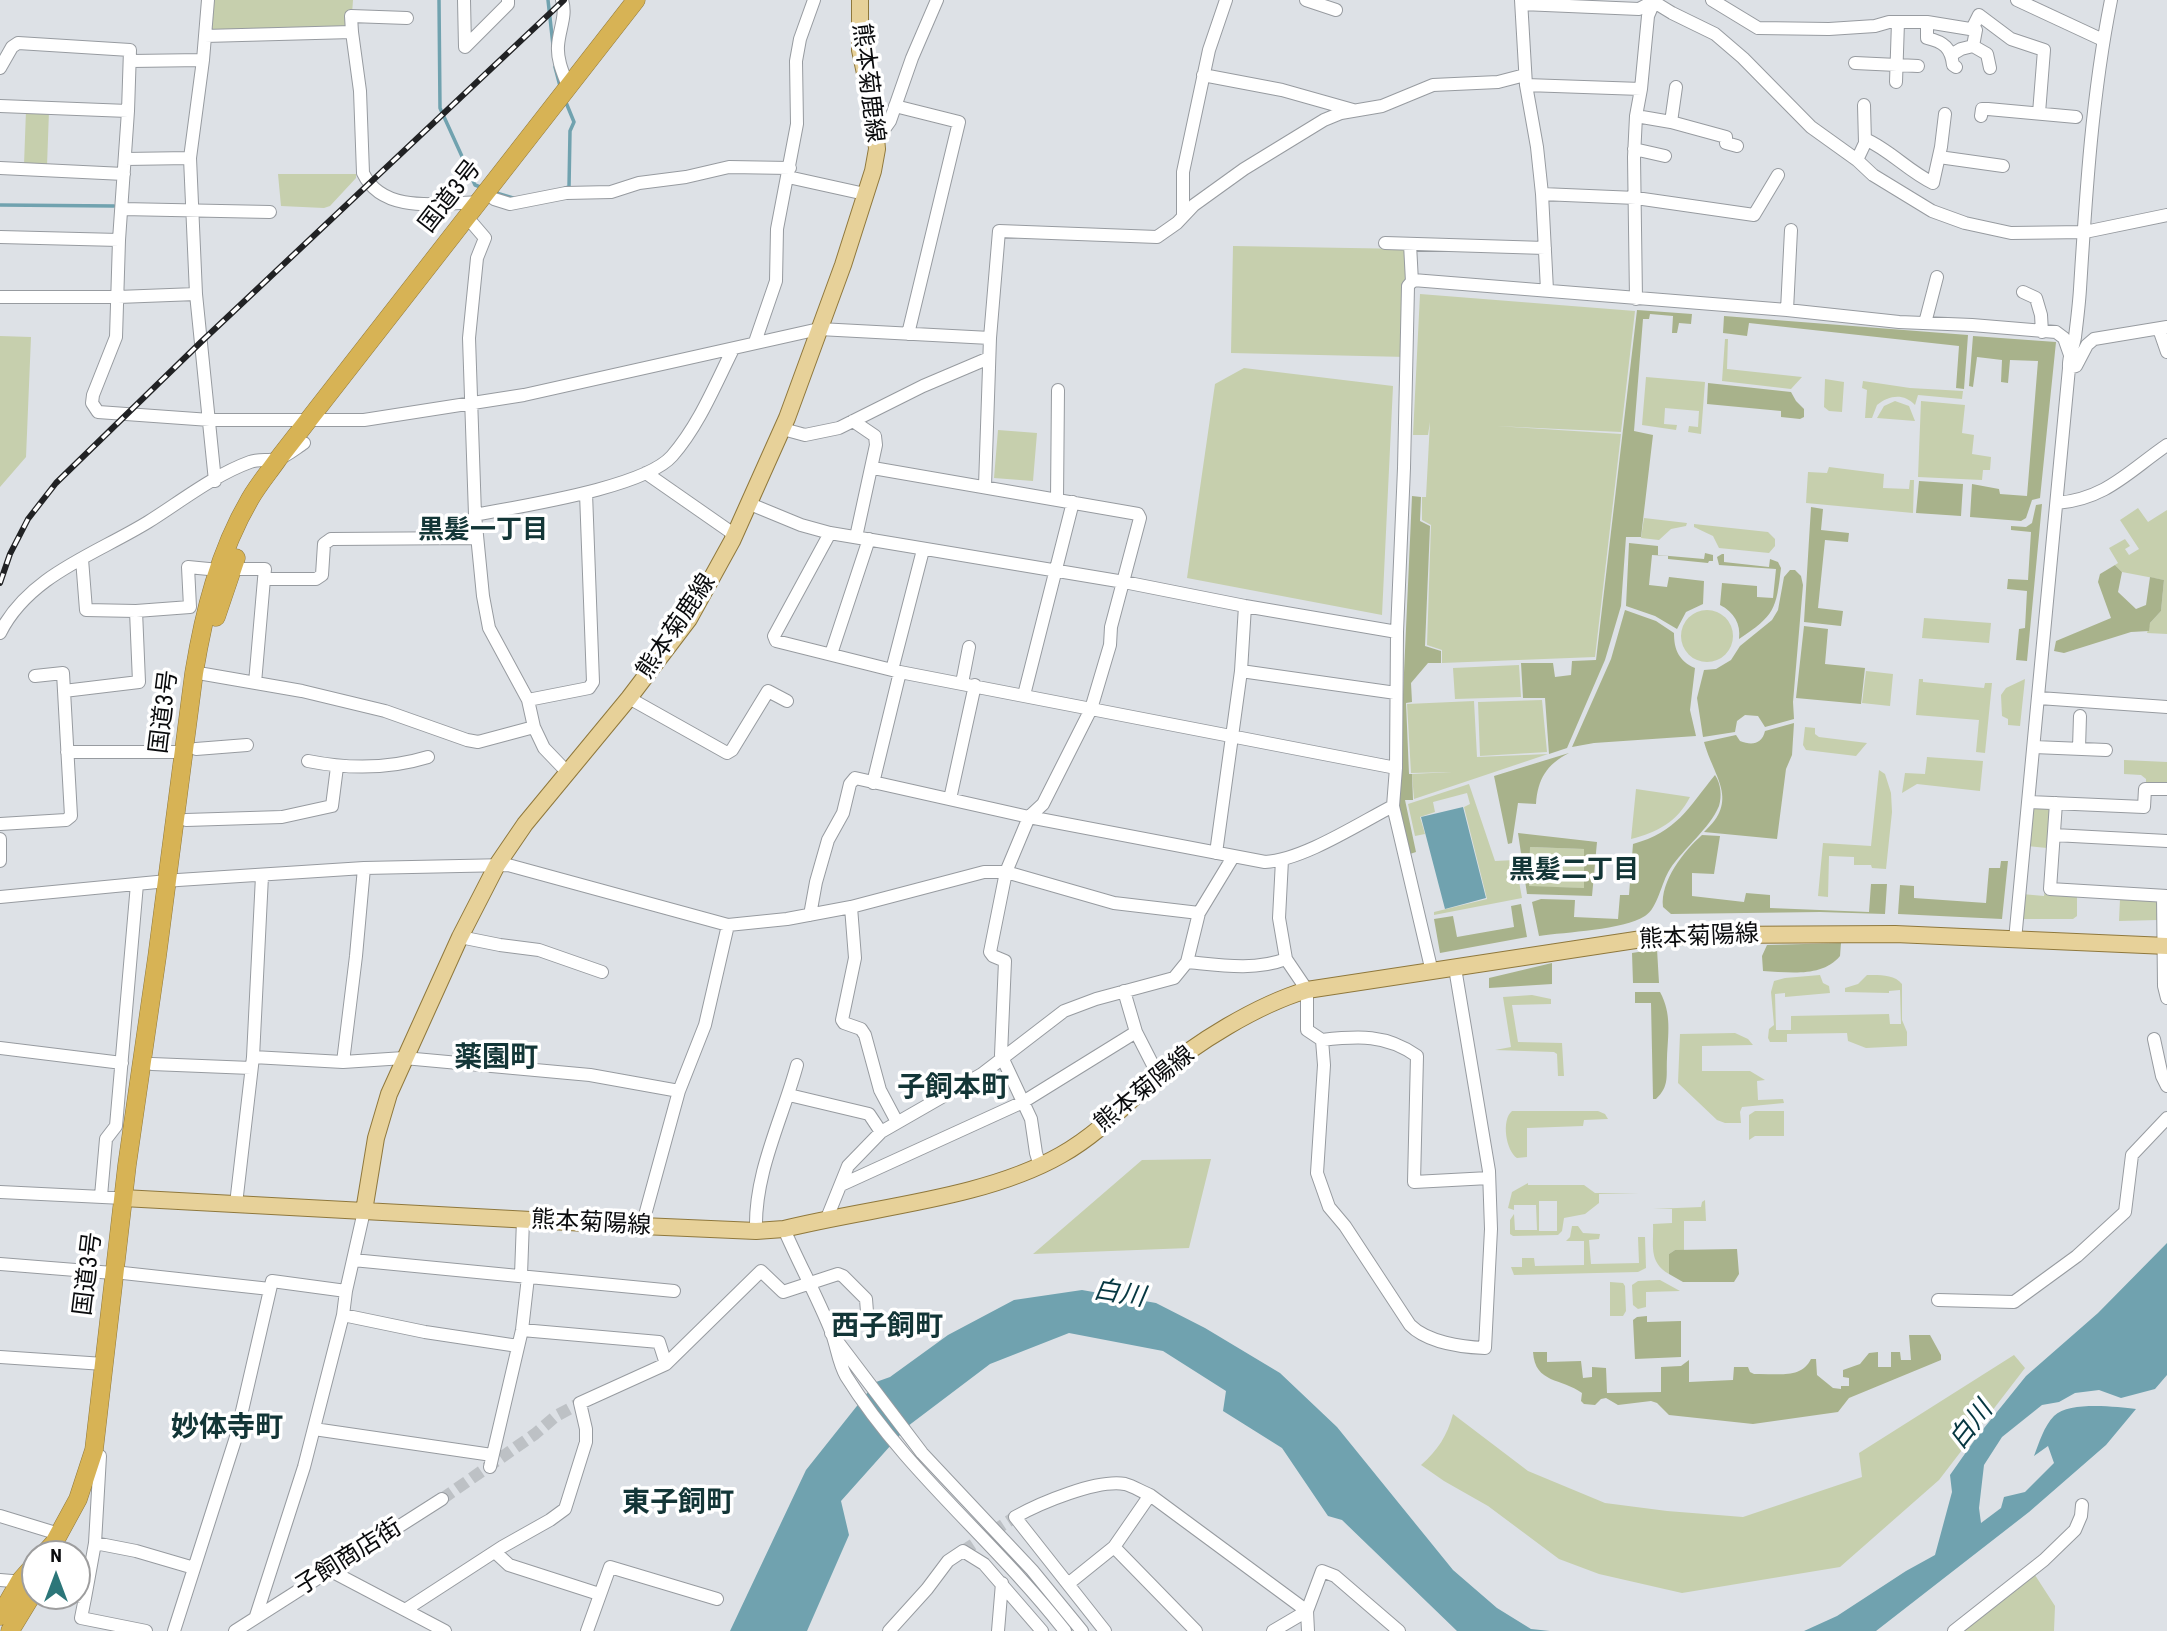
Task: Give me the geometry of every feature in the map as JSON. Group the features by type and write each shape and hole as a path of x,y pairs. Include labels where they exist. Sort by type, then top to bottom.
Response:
{"highway":[{"name":"国道3号","path":"127,1198 152,1064 172,881 186,820 190,750 225,569 225,550 250,498 278,459 315,421 473,224 568,86 636,0"},
{"name":"国道3号","path":"65,1540 87,1496 100,1456 127,1198 190,750 202,629 225,569 272,486 304,443 315,421 487,201 650,0"},
{"name":"国道3号","path":"54,1540 73,1510 87,1476 118,1273"},
{"path":"0,1616 21,1594"},
{"path":"10,1631 21,1606"}],"main road":[{"name":"熊本菊鹿線","path":"364,1211 376,1138 389,1094 460,937 497,865 525,824 629,698 689,619 735,535 783,429 843,265 877,149 860,50 860,0"},
{"name":"熊本菊陽線","path":"127,1198 642,1226 756,1231 784,1229 981,1186 1040,1166 1064,1153 1105,1123 1158,1075 1247,1015 1281,998 1307,990 1642,939 1707,935 1861,934 2165,946"}],"street":[{"path":"208,0 190,158 196,294 215,481"},
{"path":"464,0 465,47 508,4 508,0"},
{"path":"562,0 565,12 558,47 561,70 568,86"},
{"path":"755,342 776,281 777,229 797,124 796,61 800,39 814,0"},
{"path":"876,133 885,128 937,0"},
{"path":"1183,215 1183,172 1209,50 1226,0"},
{"path":"1307,0 1336,10"},
{"path":"1712,0 1758,28 1829,29 1927,22 1976,30 1973,46"},
{"path":"2017,0 2103,40"},
{"path":"2015,940 2070,362 2078,313 2087,192 2103,40 2112,0"},
{"path":"1547,290 1542,194 1526,80 1522,2 1639,9 1656,1"},
{"path":"1636,299 1636,116 1647,16 1656,1"},
{"path":"1656,1 1672,13 1714,34 1744,58 1811,127 1873,175 1932,211 1965,223 2011,233 2085,232 2167,215"},
{"path":"1972,29 1979,15 2011,39 2044,50 2039,113"},
{"path":"407,18 351,16 360,91 363,173 368,184 377,192 400,203 487,201 510,204 566,193 611,192 639,183 686,177 729,167 789,172 865,194"},
{"path":"1896,82 1898,22"},
{"path":"1927,22 1927,38 1945,44 1954,61 1964,48 1973,46 1987,54 1990,68"},
{"path":"205,36 352,32"},
{"path":"0,68 12,47 18,43 130,50 116,337 93,395 92,403 95,409 114,414 210,420 364,420 470,404 607,378 819,329 990,338"},
{"path":"131,61 203,60"},
{"path":"1855,63 1918,66"},
{"path":"1203,75 1282,90 1356,110"},
{"path":"985,486 990,338 999,231 1157,237 1177,223 1194,205 1244,169 1324,120 1341,113 1382,106 1433,85 1526,80 1641,89"},
{"path":"1671,122 1676,88"},
{"path":"1857,160 1865,148 1864,105"},
{"path":"0,106 128,111"},
{"path":"895,106 959,122 908,334"},
{"path":"1981,116 1982,109 2076,117"},
{"path":"1866,139 1915,174 1933,183 1945,114"},
{"path":"1636,116 1671,122 1726,137 1726,143 1737,146"},
{"path":"1634,149 1665,156"},
{"path":"1939,157 2003,166"},
{"path":"125,159 190,158"},
{"path":"0,168 124,174"},
{"path":"1542,194 1636,198 1754,215 1778,175"},
{"path":"122,209 271,212"},
{"path":"473,224 485,238 477,258 469,338 475,515 489,628 528,700 534,727 544,748 568,773"},
{"path":"1787,310 1791,230"},
{"path":"0,237 119,240"},
{"path":"1385,243 1545,248"},
{"path":"1410,244 1412,282"},
{"path":"1925,323 1937,277"},
{"path":"1432,972 1393,806 1408,286 1413,280 2061,334 2070,362 2076,366 2087,345 2094,339 2163,328 2167,352"},
{"path":"2023,292 2036,298 2042,332"},
{"path":"0,297 196,294"},
{"path":"475,515 586,493 657,470 672,456 700,416 733,349"},
{"path":"783,429 805,435 839,428 923,386 989,358"},
{"path":"1057,499 1058,390"},
{"path":"831,654 863,538 876,445 875,436 853,421"},
{"path":"0,633 10,616 30,593 61,570 252,461 278,459 304,443"},
{"path":"2057,503 2076,502 2094,496 2124,479 2167,445"},
{"path":"873,468 1139,514 1140,518 1111,627 1110,645 1091,709 1043,804 1029,817 1006,872 990,952 1005,961 1000,1046 1002,1059 1031,1119 1040,1166"},
{"path":"646,473 735,535"},
{"path":"528,700 589,688 593,682 586,493"},
{"path":"1024,695 1073,502"},
{"path":"750,504 801,525 830,533 1124,582 1397,632"},
{"path":"830,533 774,636 776,641 896,671 1396,768"},
{"path":"264,579 316,579 322,575 324,544 331,539 477,538"},
{"path":"873,783 923,550"},
{"path":"82,559 86,610 136,611 190,607 188,568 265,569 255,683"},
{"path":"1216,853 1241,671 1245,606"},
{"path":"64,691 139,682 136,611"},
{"path":"950,799 968,684 969,647"},
{"path":"1241,671 1396,693"},
{"path":"0,824 66,820 71,816 63,673 35,676"},
{"path":"204,674 302,691 385,711 478,742 534,727"},
{"path":"629,698 727,753 732,750 768,691 788,701"},
{"path":"2039,698 2167,707"},
{"path":"2079,748 2080,716"},
{"path":"67,752 190,750 247,745"},
{"path":"2034,747 2106,750"},
{"path":"308,761 337,767 394,765 428,757"},
{"path":"186,820 282,817 332,806 337,767"},
{"path":"810,915 824,852 843,813 850,784 855,778 1029,817 1265,862 1282,860 1339,835 1393,806"},
{"path":"2029,802 2144,807 2145,789 2167,789"},
{"path":"2056,803 2050,889 2165,896 2164,986 2167,998"},
{"path":"2053,835 2167,841"},
{"path":"0,839 0,861"},
{"path":"827,1218 848,1166 880,1132 1002,1059 1064,1011 1174,978 1187,962 1199,913 1233,857"},
{"path":"1282,860 1279,918 1286,959 1307,990 1307,1030 1322,1040 1364,1036 1383,1040 1418,1056 1414,1182 1489,1178"},
{"path":"0,897 172,881 364,868 508,865 728,925 851,907 984,872 1006,872 1114,903 1199,913"},
{"path":"342,1062 364,868"},
{"path":"236,1204 252,1062 262,876"},
{"path":"101,1196 106,1139 116,1126 137,884"},
{"path":"851,907 855,958 842,1020 861,1029 865,1035 880,1090 897,1122"},
{"path":"642,1226 679,1091 705,1025 728,925"},
{"path":"460,937 539,950 602,972"},
{"path":"1187,962 1255,965 1272,964 1286,959"},
{"path":"1322,1040 1324,1065 1317,1173 1329,1207 1345,1226 1410,1325 1419,1334 1455,1344 1485,1348 1491,1229 1489,1178 1455,968"},
{"path":"1124,991 1136,1032 1158,1075"},
{"path":"841,1185 1023,1102 1136,1032"},
{"path":"2154,1039 2162,1058 2167,1086"},
{"path":"0,1048 122,1063"},
{"path":"152,1064 342,1062 404,1058 590,1075 679,1091"},
{"path":"756,1231 755,1207 762,1173 797,1065"},
{"path":"789,1095 869,1114 880,1132"},
{"path":"1938,1300 2014,1302 2077,1256 2125,1212 2132,1155 2167,1118"},
{"path":"0,1192 127,1198"},
{"path":"256,1616 314,1429 364,1211"},
{"path":"314,1429 491,1461 522,1330 523,1220"},
{"path":"784,1229 831,1333 839,1362 846,1375 889,1435 927,1480 1046,1607 1065,1631"},
{"path":"353,1260 674,1291"},
{"path":"0,1264 270,1289"},
{"path":"405,1609 565,1509 586,1442 580,1403 666,1364 761,1271 783,1292 838,1274 843,1276 866,1299 867,1312 863,1317 831,1333"},
{"path":"174,1631 236,1437 272,1281 346,1291"},
{"path":"342,1315 425,1332 517,1346"},
{"path":"522,1330 659,1342 666,1364"},
{"path":"831,1333 922,1453 1032,1570 1082,1631"},
{"path":"0,1357 104,1364"},
{"path":"91,1558 95,1543 100,1456"},
{"path":"1105,1631 1015,1517 1031,1507 1107,1484 1126,1484 1150,1495 1307,1611"},
{"path":"1068,1584 1114,1547 1150,1495"},
{"name":"子飼商店街","path":"235,1631 442,1499"},
{"path":"1954,1631 2044,1560 2075,1530 2082,1505"},
{"path":"0,1516 59,1534"},
{"path":"95,1543 136,1551 194,1568"},
{"path":"1114,1547 1196,1631"},
{"path":"889,1631 948,1561 963,1551 984,1564 1042,1631"},
{"path":"495,1552 509,1565 599,1594"},
{"path":"587,1631 610,1567 717,1599"},
{"path":"331,1571 446,1631"},
{"path":"1308,1631 1307,1611 1322,1571 1335,1576 1399,1631"},
{"path":"0,1580 21,1584"},
{"path":"999,1631 1002,1583"},
{"path":"81,1610 81,1618 146,1631"},
{"path":"1273,1631 1307,1611"}],"green space":[{"path":"213,0 353,0 351,28 211,30"},
{"path":"26,110 49,111 47,166 24,165"},
{"path":"278,174 356,174 356,178 330,206 281,206"},
{"path":"1233,246 1409,249 1407,357 1231,353"},
{"path":"1420,294 1635,311 1621,432 1496,426 1621,434 1595,657 1442,663 1442,650 1427,645 1431,525 1422,520 1422,497 1426,497 1430,422 1428,435 1413,435"},
{"path":"1637,310 1692,314 1691,324 1679,323 1677,333 1672,333 1673,316 1650,314 1649,319 1643,319 1634,431 1653,435 1641,537 1626,537 1621,606 1605,660 1567,748 1549,754 1545,698 1523,698 1521,663 1553,663 1555,677 1571,675 1572,661 1596,660"},
{"path":"1724,316 1968,335 1964,389 1956,388 1959,346 1749,323 1747,336 1723,333"},
{"path":"0,336 31,337 26,457 0,487"},
{"path":"1973,336 2056,342 2040,498 2032,500 2026,518 2021,521 1970,517 1972,484 1999,489 2000,494 2027,496 2038,361 2010,360 2008,383 2001,382 2002,360 1977,357 1973,387 1969,386"},
{"path":"1725,339 1728,339 1727,369 1802,377 1791,389 1722,381"},
{"path":"1244,368 1393,386 1382,615 1187,578 1215,384"},
{"path":"1646,377 1705,382 1701,434 1688,432 1689,426 1698,427 1699,411 1665,408 1664,424 1677,425 1676,430 1642,425"},
{"path":"1825,379 1844,382 1842,412 1829,411 1824,407"},
{"path":"1863,381 1910,388 1963,391 1962,399 1918,395 1915,405 1901,397 1891,397 1877,405 1872,418 1865,418 1867,390 1862,388"},
{"path":"1708,383 1791,392 1804,409 1804,417 1781,417 1781,411 1707,404"},
{"path":"1895,401 1909,406 1915,421 1877,418 1884,406"},
{"path":"1921,401 1965,405 1962,433 1974,435 1972,454 1991,457 1990,470 1983,470 1982,480 1918,477"},
{"path":"998,430 1037,433 1033,481 994,478"},
{"path":"1829,467 1884,474 1883,488 1909,489 1910,480 1914,480 1913,513 1806,503 1808,472 1827,473"},
{"path":"1919,481 1963,484 1961,516 1916,513"},
{"path":"1412,496 1421,497 1420,521 1430,526 1425,646 1441,651 1441,663 1428,663 1411,683 1412,702 1406,703 1409,774 1412,774 1413,800 1405,800 1416,852 1410,854 1398,805"},
{"path":"2042,504 2027,661 2016,660 2019,629 2025,628 2027,591 2007,589 2008,579 2028,580 2031,532 2011,530 2011,526 2026,527 2032,523 2036,505"},
{"path":"1811,507 1823,509 1821,530 1849,533 1848,542 1825,540 1818,608 1843,611 1841,626 1804,622"},
{"path":"2138,508 2148,522 2167,510 2167,634 2147,633 2150,623 2161,611 2164,580 2122,572 2115,565 2118,563 2109,548 2125,539 2130,546 2125,549 2129,555 2139,549 2120,520"},
{"path":"1644,518 1687,523 1686,526 1671,529 1659,540 1641,538"},
{"path":"1694,524 1768,532 1775,539 1775,546 1769,553 1719,548 1713,536 1694,527"},
{"path":"1629,543 1658,546 1658,555 1704,559 1705,553 1713,555 1713,561 1708,563 1652,555 1649,585 1667,587 1669,577 1704,581 1703,604 1686,612 1677,629 1655,616 1626,606"},
{"path":"1722,554 1724,562 1769,567 1770,559 1778,562 1781,568 1772,610 1760,624 1739,639 1736,619 1720,605 1722,583 1757,586 1757,597 1773,598 1776,569 1719,565 1717,557"},
{"path":"2115,565 2122,572 2118,592 2136,609 2146,605 2150,577 2164,580 2161,611 2150,623 2149,631 2131,632 2064,653 2054,651 2056,641 2111,618 2098,582 2100,574"},
{"path":"1790,570 1795,570 1801,576 1803,585 1793,702 1794,719 1765,727 1758,716 1745,715 1737,721 1735,732 1703,737 1697,698 1704,670 1716,669 1731,660 1740,646 1772,620 1778,610 1784,577"},
{"path":"1625,610 1656,621 1674,633 1678,654 1695,668 1690,710 1696,736 1572,747 1611,659"},
{"path":"1707,610 1717,612 1725,618 1731,626 1731,646 1725,654 1717,660 1707,662 1697,660 1689,654 1683,646 1681,636 1683,626 1689,618 1697,612"},
{"path":"1924,618 1991,623 1989,643 1922,638"},
{"path":"1804,626 1828,629 1825,664 1865,668 1861,704 1796,698"},
{"path":"1519,665 1521,697 1455,699 1453,668"},
{"path":"1866,671 1893,674 1890,706 1862,703"},
{"path":"1919,679 1923,679 1923,682 1984,688 1985,683 1992,683 1985,753 1976,752 1979,720 1916,715"},
{"path":"2025,679 2020,726 2008,725 2008,719 2002,716 2001,695 2006,688"},
{"path":"1542,700 1547,752 1480,756 1478,702"},
{"path":"1474,701 1477,757 1548,754 1414,799 1412,774 1452,772 1411,773 1407,704"},
{"path":"1794,723 1792,755 1786,769 1777,839 1704,832 1721,810 1722,799 1718,778 1704,742 1736,735 1740,741 1756,743 1762,739 1765,731"},
{"path":"1805,727 1815,728 1815,734 1819,737 1867,743 1856,756 1806,750 1803,745"},
{"path":"1569,753 1554,763 1541,780 1536,804 1518,803 1512,843 1508,844 1494,776"},
{"path":"1927,757 1983,761 1980,791 1917,784 1902,793 1905,773 1925,774"},
{"path":"2124,760 2167,762 2167,783 2146,783 2146,779 2141,775 2124,774"},
{"path":"1879,770 1885,774 1891,793 1892,812 1886,869 1872,868 1871,865 1854,865 1854,857 1829,856 1828,897 1818,896 1823,843 1871,846"},
{"path":"1715,775 1719,782 1719,806 1710,822 1670,869 1656,901 1645,916 1635,921 1594,930 1539,936 1532,902 1541,899 1575,900 1574,917 1618,919 1620,895 1629,895 1633,844 1671,826"},
{"path":"1469,784 1495,861 1515,860 1522,898 1434,915 1434,912 1487,899 1464,807 1470,804 1467,793 1433,802 1435,812 1420,817 1425,834 1415,836 1408,804"},
{"path":"1636,789 1690,797 1666,825 1631,839"},
{"path":"2034,807 2048,808 2051,811 2047,848 2027,846 2031,810"},
{"path":"1518,833 1597,842 1592,896 1527,894","holes":["1530,847 1584,849 1584,888 1529,886"]},
{"path":"1702,835 1720,836 1714,874 1692,873 1692,896 1744,902 1746,893 1770,895 1770,908 1869,912 1871,884 1887,884 1885,914 1671,914 1663,907 1665,887 1681,858"},
{"path":"1530,847 1585,849 1584,888 1529,887"},
{"path":"2001,861 2008,861 2002,919 1898,914 1900,885 1914,886 1914,898 1986,903 1989,868 2000,868"},
{"path":"2045,890 2077,896 2077,916 2073,919 2020,919 2022,894 2044,896"},
{"path":"2120,899 2155,901 2158,903 2158,920 2119,921"},
{"path":"1521,904 1527,937 1440,953 1434,919 1453,916 1457,937 1514,927 1511,906"},
{"path":"1841,943 1840,956 1824,968 1804,972 1763,971 1762,956 1767,945"},
{"path":"1657,949 1659,983 1633,983 1632,953"},
{"path":"1552,963 1552,984 1489,988 1489,978"},
{"path":"1820,975 1823,983 1829,986 1830,993 1785,997 1785,993 1775,994 1776,1030 1791,1030 1791,1016 1889,1014 1890,1024 1901,1024 1900,990 1889,993 1845,992 1845,988 1858,984 1867,975 1886,976 1895,978 1902,984 1902,1020 1907,1032 1907,1046 1866,1048 1848,1041 1847,1033 1787,1034 1787,1042 1770,1042 1769,1029 1774,1025 1771,992 1774,981"},
{"path":"1635,992 1660,992 1668,1016 1666,1080 1656,1099 1653,1099 1651,1003 1635,1003"},
{"path":"1532,995 1551,999 1551,1004 1512,1005 1518,1042 1562,1043 1564,1076 1558,1076 1557,1054 1554,1052 1495,1050 1511,1047 1503,997"},
{"path":"1735,1033 1748,1039 1753,1045 1702,1046 1702,1071 1750,1071 1765,1080 1757,1081 1758,1100 1783,1099 1784,1103 1742,1107 1741,1123 1725,1123 1717,1120 1678,1083 1680,1034"},
{"path":"1512,1111 1598,1111 1608,1119 1584,1120 1583,1126 1527,1128 1527,1157 1517,1158 1510,1149 1506,1135 1507,1121"},
{"path":"1755,1111 1784,1111 1784,1136 1755,1136 1749,1140 1749,1115"},
{"path":"1211,1159 1189,1248 1033,1254 1142,1160"},
{"path":"1528,1183 1584,1185 1595,1193 1639,1193 1599,1194 1599,1203 1585,1214 1564,1218 1562,1231 1558,1235 1513,1236 1510,1234 1510,1220 1514,1214 1515,1230 1537,1230 1536,1205 1514,1205 1514,1210 1508,1208 1512,1192","holes":["1539,1201 1557,1201 1557,1231 1539,1231"]},
{"path":"1705,1200 1706,1221 1684,1221 1684,1250 1675,1250 1669,1254 1669,1274 1655,1258 1653,1224 1672,1223 1672,1209 1653,1209 1701,1207"},
{"path":"1572,1226 1578,1226 1583,1233 1600,1234 1599,1239 1589,1240 1591,1264 1639,1263 1638,1237 1645,1237 1646,1268 1638,1272 1514,1275 1511,1267 1522,1267 1522,1258 1534,1258 1535,1266 1584,1265 1584,1241 1566,1241 1570,1237"},
{"path":"1737,1249 1739,1274 1734,1282 1683,1282 1669,1274 1669,1254 1675,1250"},
{"path":"1660,1280 1680,1291 1646,1292 1646,1307 1638,1309 1633,1305 1632,1285 1638,1281"},
{"path":"1610,1282 1623,1283 1625,1286 1626,1311 1623,1316 1610,1316"},
{"path":"1647,1316 1647,1322 1681,1321 1681,1357 1635,1359 1633,1320"},
{"path":"1909,1335 1930,1335 1941,1360 1849,1398 1838,1412 1753,1424 1669,1415 1657,1403 1651,1401 1618,1405 1606,1398 1595,1405 1584,1404 1581,1401 1582,1393 1551,1379 1539,1370 1533,1352 1547,1352 1547,1362 1581,1361 1583,1378 1592,1377 1592,1367 1606,1368 1607,1393 1661,1392 1661,1367 1681,1366 1689,1360 1689,1382 1733,1380 1734,1367 1748,1367 1754,1374 1794,1373 1807,1366 1811,1359 1816,1359 1817,1375 1833,1388 1841,1389 1841,1386 1849,1386 1849,1378 1843,1377 1843,1370 1860,1364 1869,1353 1878,1352 1878,1367 1891,1367 1891,1352 1900,1352 1901,1360 1911,1360"},
{"path":"2014,1355 2025,1368 1939,1480 1840,1567 1682,1593 1599,1574 1559,1559 1488,1506 1421,1465 1441,1442 1453,1414 1528,1471 1605,1503 1743,1517 1862,1477 1859,1453"},
{"path":"2033,1572 2055,1606 2054,1631 1955,1631"}],"water":[{"path":"1463,807 1486,898 1445,909 1421,817"},
{"path":"2167,1243 2167,1375 2155,1389 2121,1398 2099,1390 2075,1393 2059,1402 2042,1405 2002,1437 1984,1465 1979,1508 1981,1523 2001,1508 2004,1497 2025,1492 2054,1463 2048,1446 2034,1456 2047,1425 2061,1411 2094,1406 2136,1409 2106,1445 2029,1512 1876,1631 1804,1631 1837,1616 1935,1555 1952,1492 1950,1475 1976,1438 2026,1376 2098,1313"},
{"path":"1082,1290 1156,1303 1205,1328 1280,1373 1337,1427 1453,1570 1497,1608 1531,1629 1550,1631 1457,1631 1342,1520 1328,1516 1282,1448 1223,1411 1226,1391 1163,1351 1069,1333 990,1364 908,1426 841,1501 849,1535 807,1631 730,1631 806,1470 876,1382 890,1377 948,1335 1014,1300"}],"waterway":[{"path":"439,0 440,108 475,185 483,188"},
{"path":"548,0 553,45"},
{"path":"555,67 560,86"},
{"path":"565,100 574,122 570,131 569,187 565,188"},
{"path":"493,192 513,198"},
{"path":"0,205 114,206"}],"tunnel":[{"path":"442,1499 535,1434 556,1416 580,1403"},
{"path":"963,1551 1015,1517"}],"railway":[{"path":"0,583 10,554 28,519 56,483 201,342 564,0"}],"district":[{"name":"黒髪一丁目","path":"483,531"},
{"name":"黒髪二丁目","path":"1574,871"},
{"name":"薬園町","path":"496,1059"},
{"name":"子飼本町","path":"953,1089"},
{"name":"西子飼町","path":"887,1328"},
{"name":"妙体寺町","path":"227,1429"},
{"name":"東子飼町","path":"678,1504"}],"water label":[{"name":"白川","path":"1119,1295"},
{"name":"白川","path":"1972,1426"}]}
